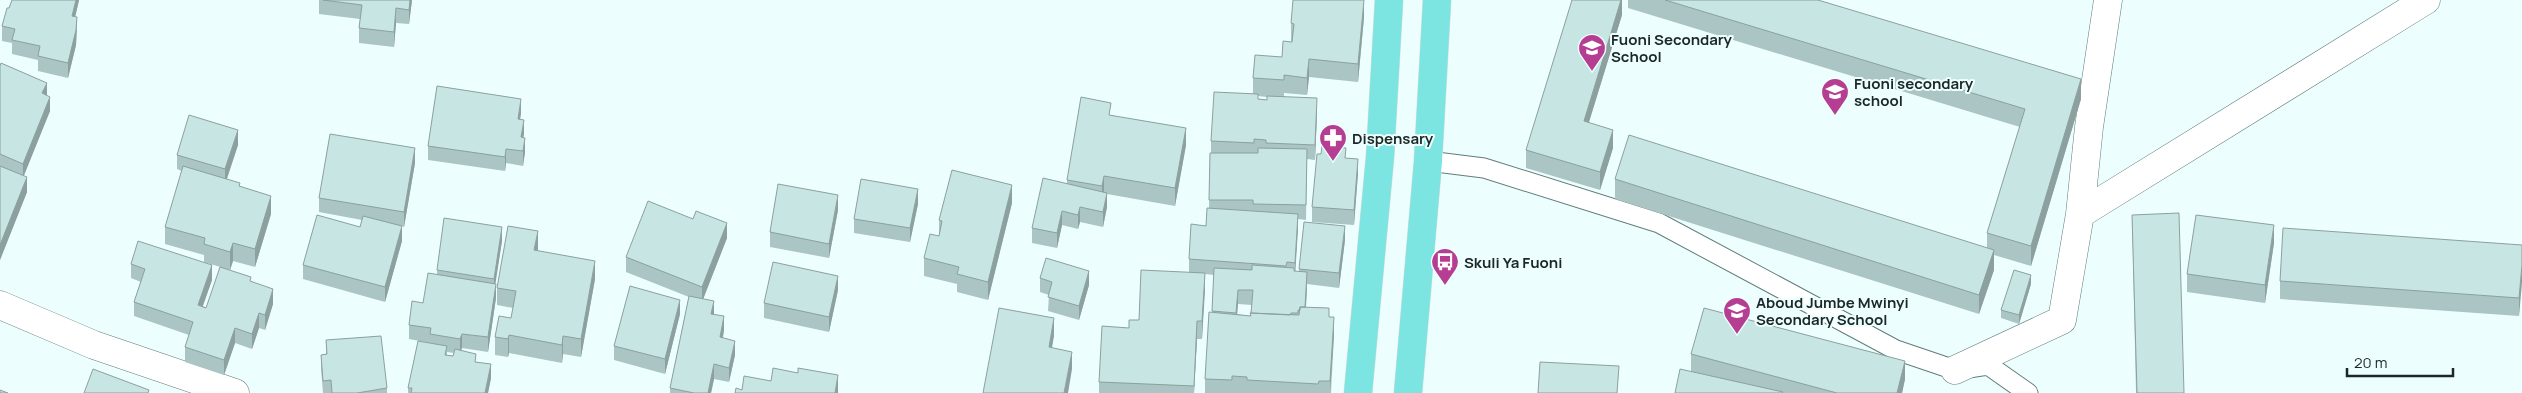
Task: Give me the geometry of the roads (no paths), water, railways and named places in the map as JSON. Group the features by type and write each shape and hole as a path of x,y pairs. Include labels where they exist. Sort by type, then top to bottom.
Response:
{"main road":[{"path":"1358,393 1380,157 1389,0"},
{"path":"1408,393 1428,161 1437,0"}],"street":[{"path":"1955,370 2062,320 2080,214 2088,127 2108,0"},
{"path":"2080,214 2426,0"},
{"path":"0,305 94,345 235,393"}],"lane":[{"path":"1428,161 1484,168 1659,223 1896,350 1955,370 1988,365 2028,393"}],"place":[{"name":"Fuoni Secondary School","path":"1592,72"},
{"name":"Fuoni secondary school","path":"1835,116"},
{"name":"Dispensary","path":"1333,162"},
{"name":"Skuli Ya Fuoni","path":"1445,286"},
{"name":"Aboud Jumbe Mwinyi Secondary School","path":"1737,335"}]}
